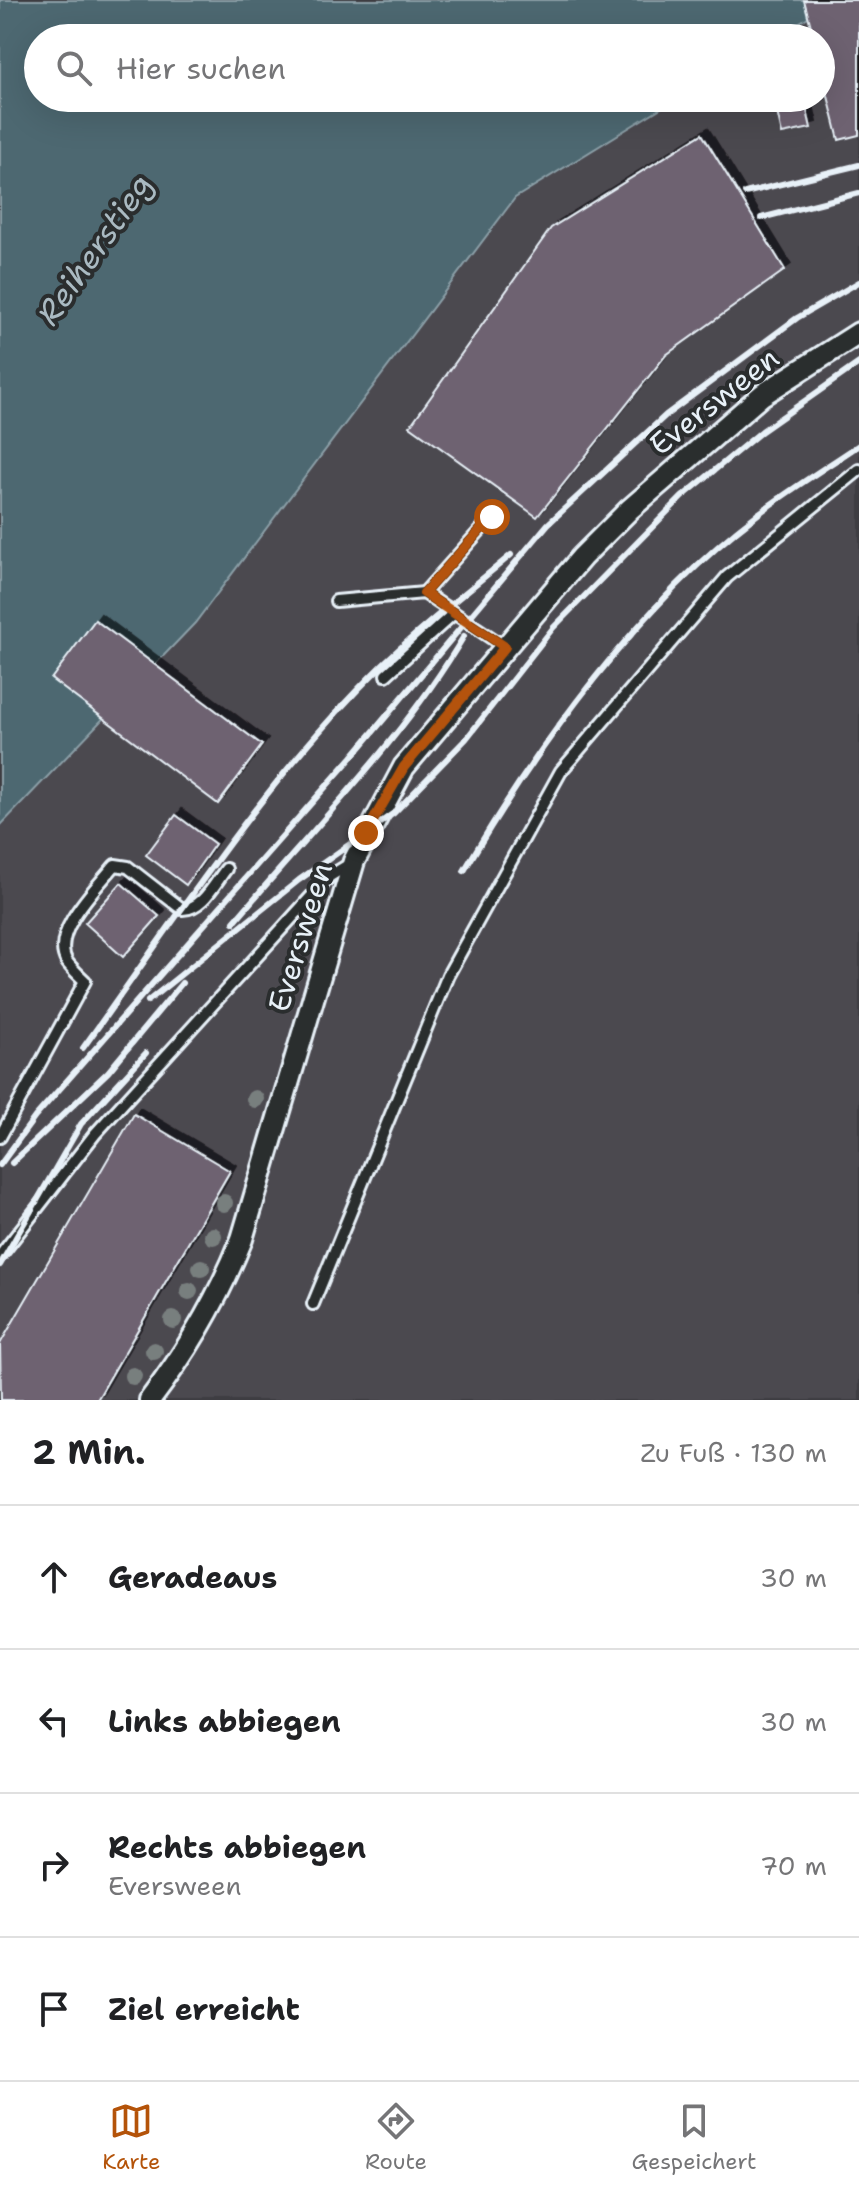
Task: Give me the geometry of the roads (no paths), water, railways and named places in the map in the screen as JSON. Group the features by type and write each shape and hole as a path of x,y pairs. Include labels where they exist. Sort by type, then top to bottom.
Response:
{"street":[{"name":"Eversween","path":"150,1400 206,1318 242,1239 354,861 404,767 582,557 683,461 762,395 859,333"}],"lane":[{"path":"313,1304 448,975 561,771 727,577 859,470"},
{"path":"424,593 492,517"},
{"path":"336,601 424,593 505,647"},
{"path":"386,675 454,613"},
{"path":"0,1256 95,1134 330,876 354,861"},
{"path":"0,1137 85,981 67,962 63,951 69,923 115,865 128,867 182,909 197,906 226,869"}],"water":[{"name":"Reiherstieg","path":"0,0 804,0 808,17 797,24 24,24 24,112 654,112 515,198 195,623 0,826"}],"railway":[{"path":"745,193 859,165"},
{"path":"761,218 859,193"},
{"path":"0,1165 35,1117 352,757 548,524 666,415 797,318 859,282"},
{"path":"148,1001 299,880 394,813 466,739 553,628 682,497 762,431 859,363"},
{"path":"464,871 558,726 633,633 715,550 758,514 859,445"},
{"path":"83,1048 224,850 300,755 382,665 511,555"},
{"path":"234,922 385,748 440,675 464,636"},
{"path":"12,1163 108,1072 182,983"},
{"path":"0,1265 81,1124 146,1053"}]}
